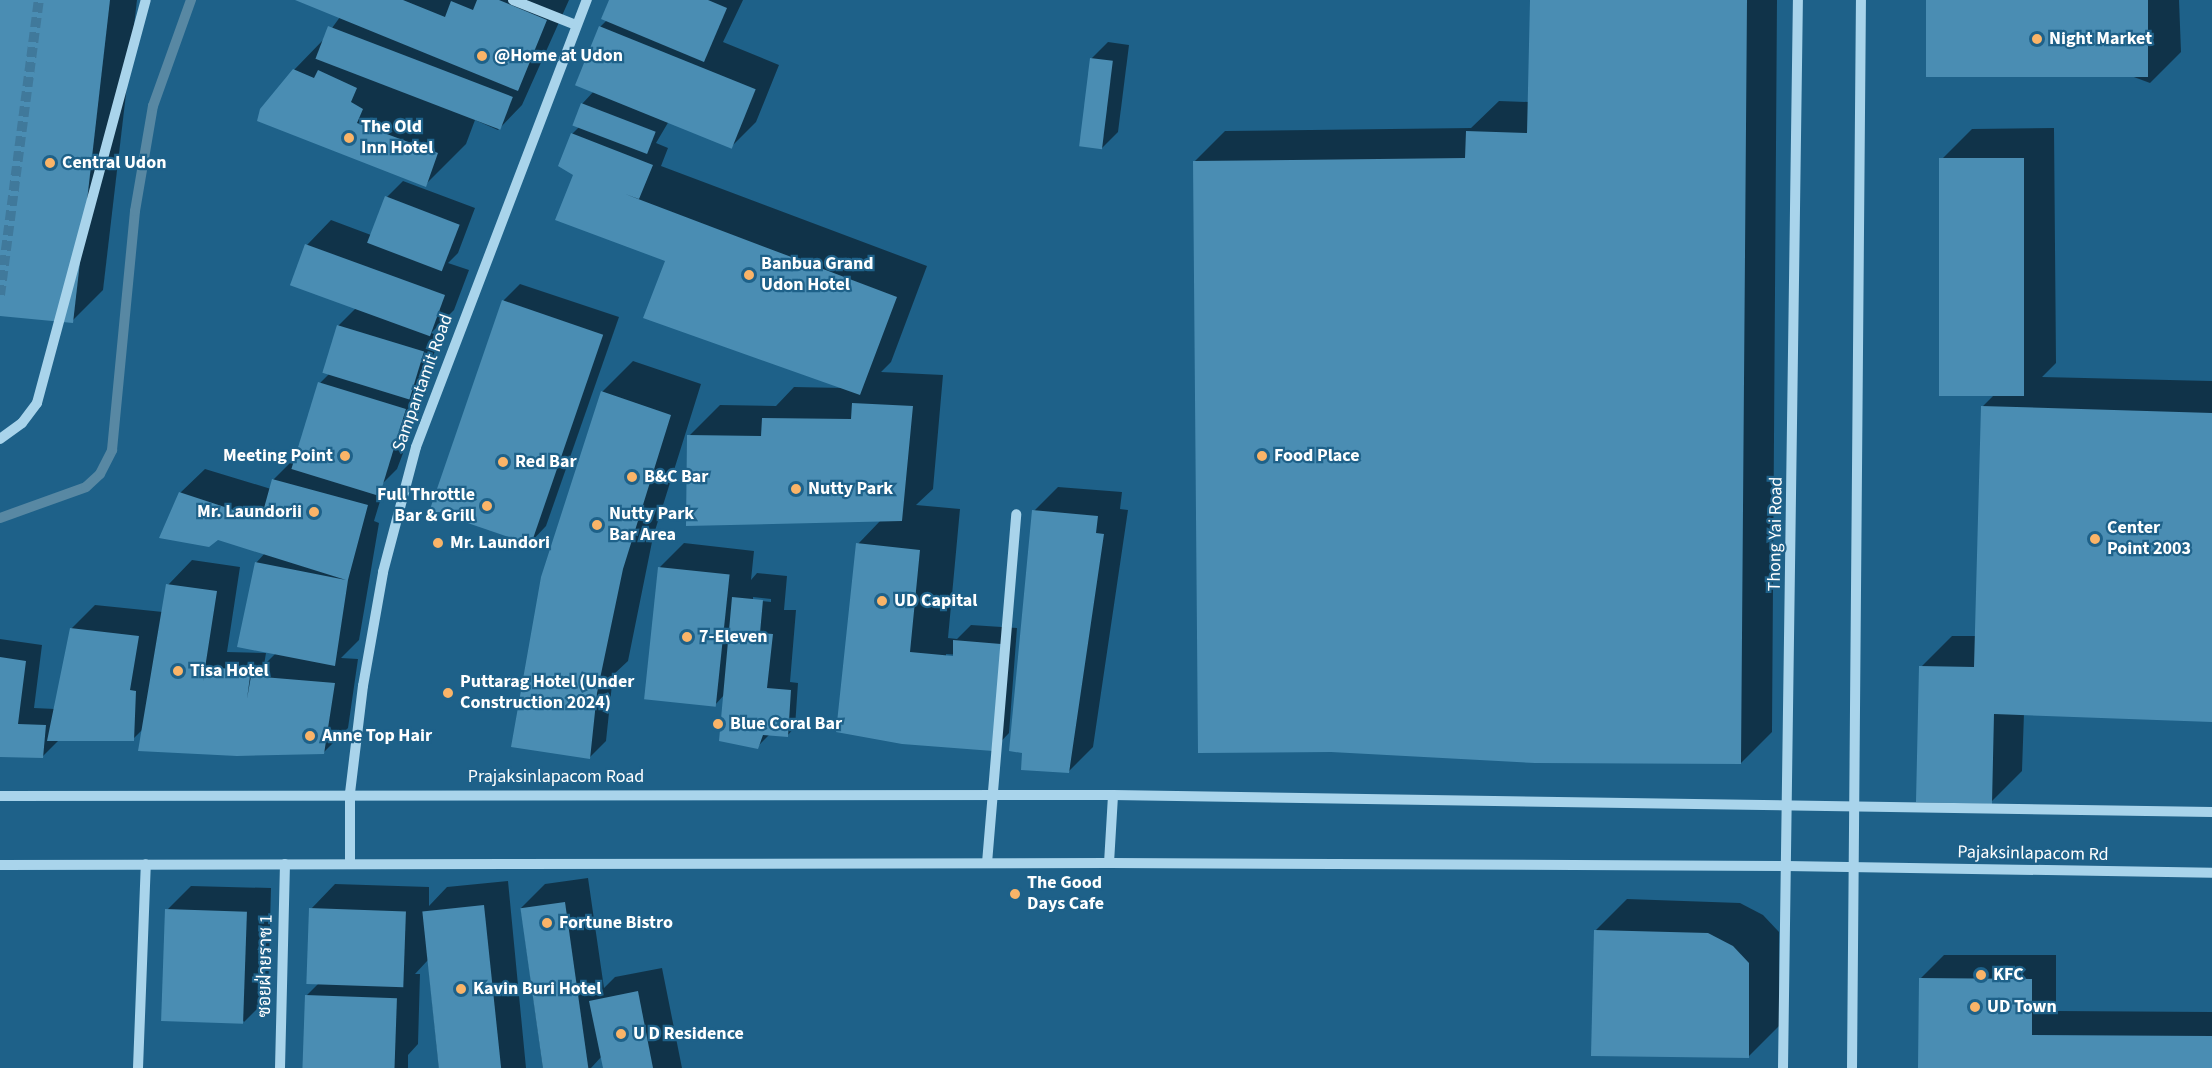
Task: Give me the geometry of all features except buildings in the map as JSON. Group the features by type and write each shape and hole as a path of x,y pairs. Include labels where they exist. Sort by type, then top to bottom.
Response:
{"street":[{"path":"0,439 22,423 37,403 146,0"},
{"path":"513,0 576,25"},
{"name":"Sampantamit Road","path":"350,864 350,793 383,572 416,447 586,0"},
{"name":"Thong Yai Road","path":"1783,1068 1798,0"},
{"path":"1852,1068 1861,0"},
{"path":"987,863 1016,514"},
{"name":"Prajaksinlapacom Road","path":"0,796 350,793 1113,795 1787,808 2212,812"},
{"path":"0,865 1109,862 1113,795"},
{"name":"Pajaksinlapacom Rd","path":"1109,862 1786,866 2212,873"},
{"path":"138,1068 146,864"},
{"name":"ซอยฝ่ายราช 1","path":"280,1068 285,864"}],"waterway":[{"path":"0,518 86,487 100,474 112,450 135,211 153,106 191,0"}],"tunnel":[{"path":"0,295 39,0"}],"place":[{"name":"Night Market","path":"2037,39"},
{"name":"@Home at Udon","path":"482,56"},
{"name":"The Old Inn Hotel","path":"349,138"},
{"name":"Central Udon","path":"50,163"},
{"name":"Banbua Grand Udon Hotel","path":"749,275"},
{"name":"Meeting Point","path":"345,456"},
{"name":"Food Place","path":"1262,456"},
{"name":"Red Bar","path":"503,462"},
{"name":"B&C Bar","path":"632,477"},
{"name":"Nutty Park","path":"796,489"},
{"name":"Full Throttle Bar & Grill","path":"487,506"},
{"name":"Mr. Laundorii","path":"314,512"},
{"name":"Nutty Park Bar Area","path":"597,525"},
{"name":"Center Point 2003","path":"2095,539"},
{"name":"Mr. Laundori","path":"438,543"},
{"name":"UD Capital","path":"882,601"},
{"name":"7-Eleven","path":"687,637"},
{"name":"Tisa Hotel","path":"178,671"},
{"name":"Puttarag Hotel (Under Construction 2024)","path":"448,693"},
{"name":"Blue Coral Bar","path":"718,724"},
{"name":"Anne Top Hair","path":"310,736"},
{"name":"The Good Days Cafe","path":"1015,894"},
{"name":"Fortune Bistro","path":"547,923"},
{"name":"KFC","path":"1981,975"},
{"name":"Kavin Buri Hotel","path":"461,989"},
{"name":"UD Town","path":"1975,1007"},
{"name":"U D Residence","path":"621,1034"}]}
